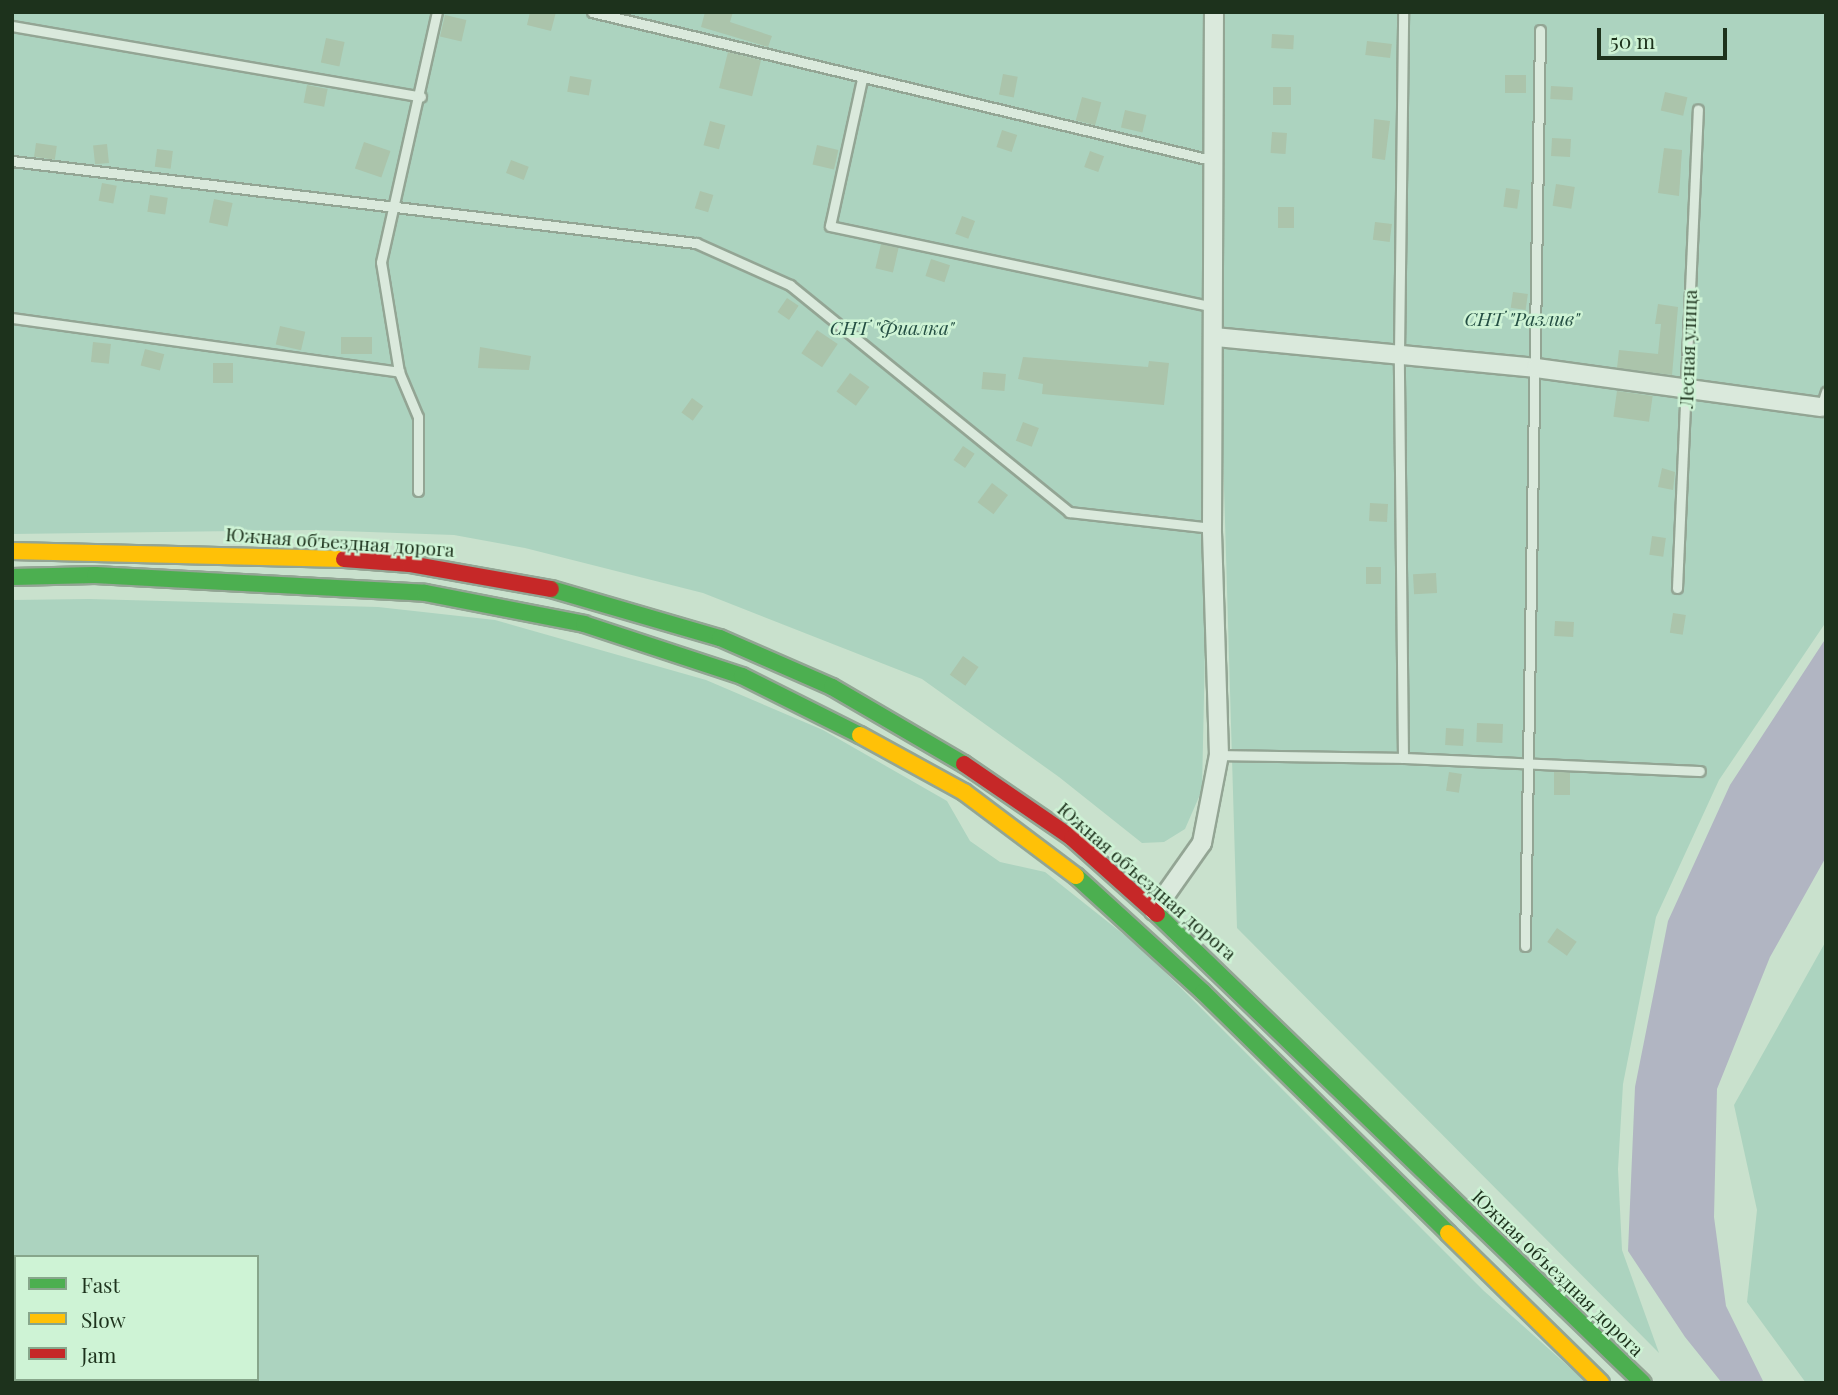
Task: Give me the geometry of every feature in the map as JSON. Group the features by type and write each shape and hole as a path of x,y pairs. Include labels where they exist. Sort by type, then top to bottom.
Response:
{"main road":[{"name":"Южная объездная дорога","path":"12,551 289,555 410,564 564,592 648,615 720,638 832,687 980,773 1072,838 1154,911 1643,1383"},
{"path":"12,577 95,575 425,593 584,624 742,676 834,721 964,792 1058,859 1137,929 1601,1383"},
{"path":"1118,912 1135,894"},
{"path":"1137,929 1154,911"}],"street":[{"path":"1154,911 1202,843 1219,755 1212,528 1215,337 1214,12"},
{"path":"1215,337 1536,368 1687,390 1824,399"}],"lane":[{"path":"418,491 418,417 398,372 381,262 392,206 421,97 437,12"},
{"path":"592,12 862,79 1214,161"},
{"path":"1403,12 1399,353 1403,758"},
{"path":"12,26 421,97"},
{"path":"1525,946 1540,30"},
{"path":"862,79 830,226 1213,307"},
{"name":"Лесная улица","path":"1677,588 1698,109"},
{"path":"12,161 696,243 790,285 1069,512 1212,528"},
{"path":"12,318 398,372"},
{"path":"1219,755 1403,758 1700,771"}],"green space":[{"path":"12,12 1826,12 1826,622 1719,780 1656,917 1623,1084 1618,1169 1622,1250 1659,1353 1237,928 1215,182 1202,790 1185,829 1164,842 1142,843 1059,777 922,679 703,593 525,548 454,535 313,530 12,534"},
{"path":"89,599 378,607 495,620 706,680 823,730 947,801 970,841 1000,862 1045,872 1142,949 1484,1291 1587,1383 12,1383 12,600"},
{"path":"1826,941 1826,1383 1806,1383 1747,1302 1757,1210 1734,1105"}],"shaded area":[{"path":"1826,638 1826,857 1770,957 1717,1089 1714,1217 1726,1306 1764,1383 1722,1383 1685,1337 1628,1251 1635,1087 1668,921 1730,785"}],"building":[{"path":"530,12 556,12 551,31 527,25"},
{"path":"705,12 733,12 730,22 772,36 768,47 701,27"},
{"path":"445,15 466,20 461,41 440,36"},
{"path":"1272,34 1294,35 1293,49 1271,48"},
{"path":"326,38 345,42 339,66 321,62"},
{"path":"1367,41 1392,44 1390,58 1365,55"},
{"path":"728,52 761,60 752,96 719,88"},
{"path":"1003,74 1018,77 1014,97 999,95"},
{"path":"1505,75 1526,75 1526,93 1505,93"},
{"path":"570,76 592,80 589,96 567,92"},
{"path":"307,85 328,89 324,107 304,103"},
{"path":"1551,86 1573,87 1572,100 1550,99"},
{"path":"1273,87 1291,87 1291,105 1273,105"},
{"path":"1665,92 1687,97 1683,116 1661,111"},
{"path":"1082,97 1101,102 1095,125 1076,120"},
{"path":"1125,110 1146,115 1142,132 1121,128"},
{"path":"1374,119 1390,121 1385,160 1372,158"},
{"path":"710,121 725,125 719,149 704,145"},
{"path":"1002,130 1017,135 1012,152 996,147"},
{"path":"1272,132 1287,133 1285,154 1271,153"},
{"path":"1552,138 1571,139 1570,157 1551,156"},
{"path":"364,142 390,151 381,178 355,168"},
{"path":"36,143 57,146 55,160 34,157"},
{"path":"107,144 109,163 95,164 93,145"},
{"path":"817,145 838,150 834,169 813,164"},
{"path":"1664,148 1682,150 1679,196 1658,193"},
{"path":"157,149 173,151 171,169 155,167"},
{"path":"1090,151 1104,156 1098,172 1084,167"},
{"path":"511,160 529,167 524,180 506,173"},
{"path":"102,183 117,186 113,204 99,201"},
{"path":"1556,184 1575,187 1571,209 1553,206"},
{"path":"1506,188 1520,190 1517,209 1503,207"},
{"path":"700,191 713,195 708,212 695,208"},
{"path":"150,195 168,198 165,215 147,212"},
{"path":"214,199 233,203 228,226 209,222"},
{"path":"1278,207 1294,207 1294,228 1278,228"},
{"path":"962,216 975,221 968,239 955,234"},
{"path":"1375,222 1392,224 1390,242 1373,240"},
{"path":"881,244 899,248 893,272 875,268"},
{"path":"931,259 950,265 944,282 925,276"},
{"path":"1513,292 1528,294 1526,310 1511,308"},
{"path":"787,298 799,306 789,320 777,312"},
{"path":"1658,304 1678,307 1672,375 1617,368 1619,350 1658,354 1661,324 1655,324"},
{"path":"280,326 305,332 301,350 276,345"},
{"path":"817,330 838,344 822,367 801,353"},
{"path":"341,337 372,337 372,354 341,354"},
{"path":"93,342 111,344 109,364 91,362"},
{"path":"480,347 531,356 529,370 478,368"},
{"path":"145,349 164,354 160,371 141,365"},
{"path":"1023,357 1148,367 1149,361 1169,363 1164,405 1042,394 1043,384 1018,379"},
{"path":"213,363 233,363 233,383 213,383"},
{"path":"983,372 1006,374 1004,391 982,389"},
{"path":"850,373 869,387 856,406 836,392"},
{"path":"1617,391 1653,396 1649,422 1613,417"},
{"path":"692,398 703,406 693,421 681,413"},
{"path":"1023,422 1039,428 1032,447 1016,441"},
{"path":"963,446 975,454 965,468 953,460"},
{"path":"1662,468 1675,472 1673,490 1658,487"},
{"path":"992,483 1008,495 994,514 978,502"},
{"path":"1370,503 1388,504 1387,522 1369,521"},
{"path":"1652,536 1666,538 1663,557 1649,555"},
{"path":"1366,567 1381,567 1381,584 1366,584"},
{"path":"1436,573 1437,593 1414,594 1413,574"},
{"path":"1673,613 1686,615 1683,635 1670,633"},
{"path":"1555,621 1574,622 1573,637 1554,636"},
{"path":"963,656 979,667 965,686 950,675"},
{"path":"1477,723 1503,724 1502,743 1476,742"},
{"path":"1446,728 1464,729 1463,746 1445,745"},
{"path":"1449,772 1462,774 1459,793 1446,791"},
{"path":"1554,772 1570,772 1570,795 1554,795"},
{"path":"1557,928 1577,942 1567,956 1547,942"}],"traffic: fast":[{"path":"12,577 95,575 425,593 584,624 742,676 860,735"},
{"path":"551,589 720,638 832,687 964,764"},
{"path":"1076,876 1203,992 1448,1233"},
{"path":"1157,914 1643,1383"}],"traffic: slow":[{"path":"12,551 344,559"},
{"path":"860,735 964,792 1076,876"},
{"path":"1448,1233 1601,1383"}],"traffic: jam":[{"path":"344,559 410,564 551,589"},
{"path":"964,764 1072,838 1157,914"}],"park label":[{"name":"СНТ \"Разлив\"","path":"1522,319"},
{"name":"СНТ \"Фиалка\"","path":"892,328"}]}
